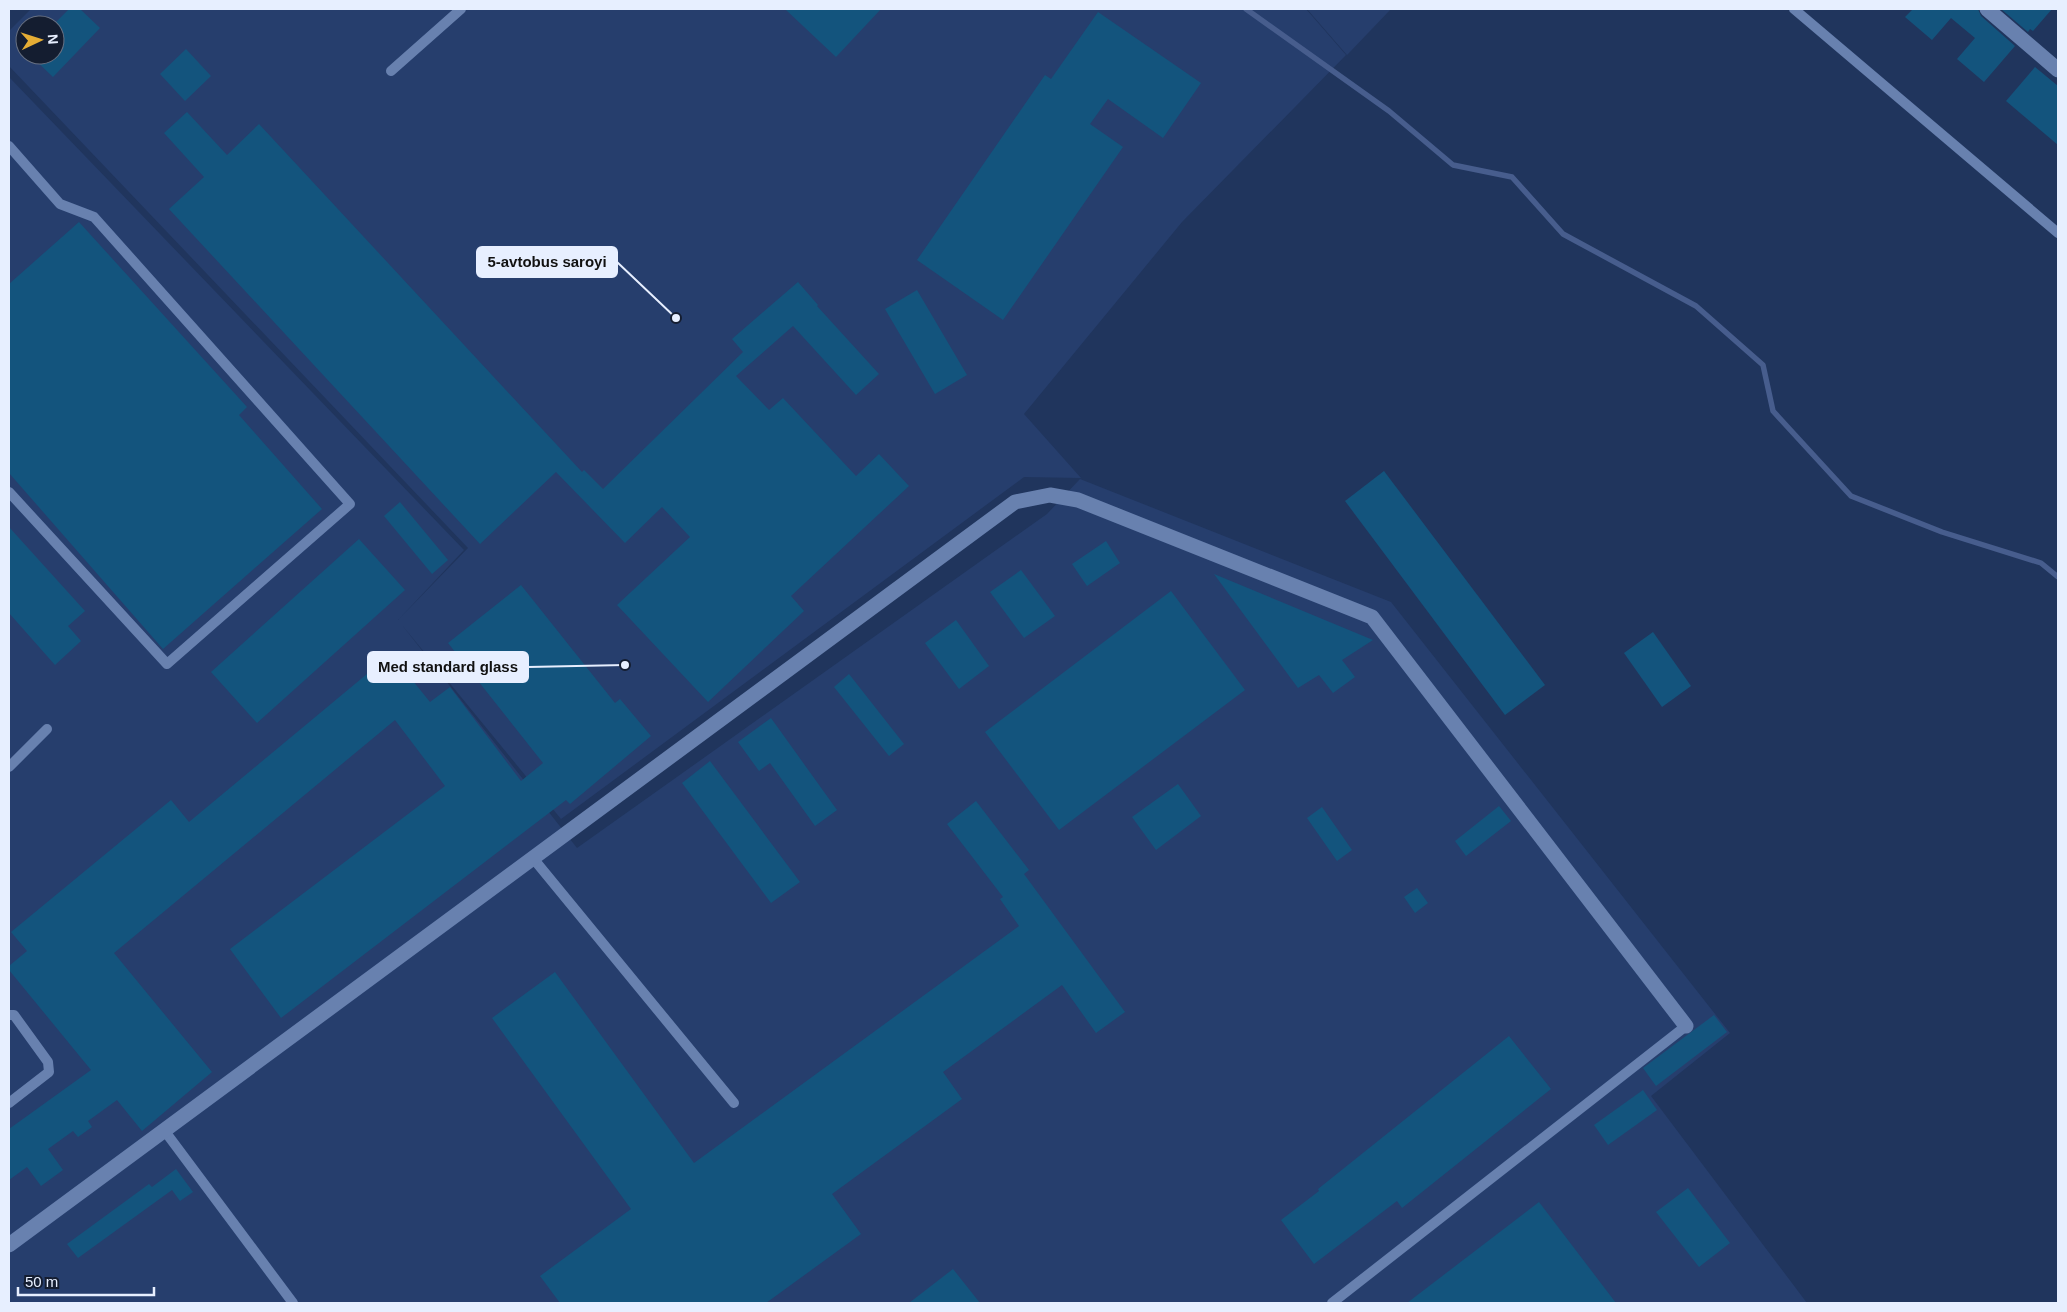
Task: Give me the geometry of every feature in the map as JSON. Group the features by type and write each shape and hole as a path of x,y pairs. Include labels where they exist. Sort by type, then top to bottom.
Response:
{"street":[{"path":"1987,9 2058,70"},
{"path":"9,1245 1015,502 1050,495 1078,500 1372,617 1686,1026"}],"lane":[{"path":"391,71 461,9"},
{"path":"1794,9 2058,233"},
{"path":"9,146 60,204 94,217 350,504 166,664 9,492"},
{"path":"9,766 48,729"},
{"path":"532,857 734,1103"},
{"path":"9,1015 14,1015 48,1062 49,1072 9,1103"},
{"path":"1332,1303 1686,1026"},
{"path":"164,1130 293,1303"}],"shaded area":[{"path":"31,9 1306,9 1346,55 1182,222 1024,414 1081,478 1024,477 561,819 402,625 577,848 1047,514 1080,479 1391,602 1730,1033 1651,1096 1807,1303 9,1303 9,77 464,550 398,620 468,548 9,66 9,31 15,25 15,65 65,65 65,15 25,15"},
{"path":"1307,9 1391,9 1347,55"}],"building":[{"path":"69,9 80,9 100,28 65,64 65,15 63,15"},
{"path":"785,9 881,9 836,57"},
{"path":"1913,9 1978,9 1981,16 2015,46 1984,82 1957,59 1975,38 1951,18 1932,40 1905,17"},
{"path":"2001,9 2052,9 2033,31 2030,29 2028,32"},
{"path":"1098,12 1201,83 1163,138 1108,99 1090,124 1123,147 1003,320 917,260 1045,75 1051,79"},
{"path":"186,49 211,76 185,101 160,74"},
{"path":"40,65 65,65 53,77"},
{"path":"2035,67 2058,86 2058,145 2006,101"},
{"path":"187,112 227,155 259,124 582,472 584,470 603,489 743,352 732,339 798,282 817,306 879,374 856,395 793,326 736,376 769,410 783,398 856,476 879,454 909,486 791,596 804,611 708,702 617,605 690,537 662,507 625,543 556,472 480,544 169,209 204,177 164,133"},
{"path":"79,222 247,407 239,415 322,509 163,649 9,473 9,284"},
{"path":"917,290 967,375 935,394 885,309"},
{"path":"1384,471 1545,685 1505,715 1345,501"},
{"path":"400,502 448,560 432,574 384,516"},
{"path":"9,527 85,611 68,626 81,641 55,665 9,613"},
{"path":"359,539 405,590 257,723 211,672"},
{"path":"1106,541 1120,563 1087,586 1072,564"},
{"path":"1021,570 1055,616 1024,638 990,592"},
{"path":"1214,574 1373,640 1342,660 1355,677 1333,693 1319,675 1298,688"},
{"path":"521,585 615,703 620,699 651,736 570,804 566,800 281,1018 230,949 445,786 395,720 114,953 212,1072 142,1131 117,1100 88,1121 92,1127 78,1137 73,1131 48,1149 63,1170 41,1186 27,1167 9,1180 9,1129 91,1070 9,970 9,966 27,951 11,932 171,800 189,822 391,654 430,702 450,687 521,781 543,763 448,643"},
{"path":"1171,591 1245,690 1059,830 985,732"},
{"path":"956,620 989,666 959,689 925,643"},
{"path":"1653,632 1691,686 1662,707 1624,653"},
{"path":"849,674 904,744 889,756 834,687"},
{"path":"771,718 837,810 815,826 770,763 759,771 738,742"},
{"path":"710,761 800,882 771,903 682,783"},
{"path":"1178,784 1201,816 1156,850 1132,817"},
{"path":"976,801 1029,870 1024,874 1125,1012 1096,1033 1062,985 943,1072 962,1099 832,1194 861,1234 766,1303 560,1303 540,1276 631,1209 492,1018 555,972 694,1163 1019,926 1000,899 1003,897 947,824"},
{"path":"1499,806 1511,821 1466,856 1455,841"},
{"path":"1322,807 1352,850 1337,861 1307,818"},
{"path":"1417,888 1428,903 1415,913 1404,897"},
{"path":"1714,1015 1727,1032 1656,1086 1643,1068"},
{"path":"1509,1036 1551,1089 1402,1208 1397,1201 1314,1264 1281,1220"},
{"path":"1643,1090 1657,1110 1608,1145 1594,1125"},
{"path":"176,1169 193,1192 180,1201 172,1190 78,1258 67,1244 149,1184 152,1187"},
{"path":"1688,1188 1730,1243 1699,1267 1656,1212"},
{"path":"1539,1202 1616,1303 1407,1303"},
{"path":"953,1269 980,1303 909,1303"}],"waterway":[{"path":"1246,9 1389,111 1453,165 1512,177 1563,234 1696,306 1763,365 1773,411 1851,496 1942,532 2041,563 2058,577"}],"place":[{"name":"5-avtobus saroyi","path":"676,318"},
{"name":"Med standard glass","path":"625,665"}]}
